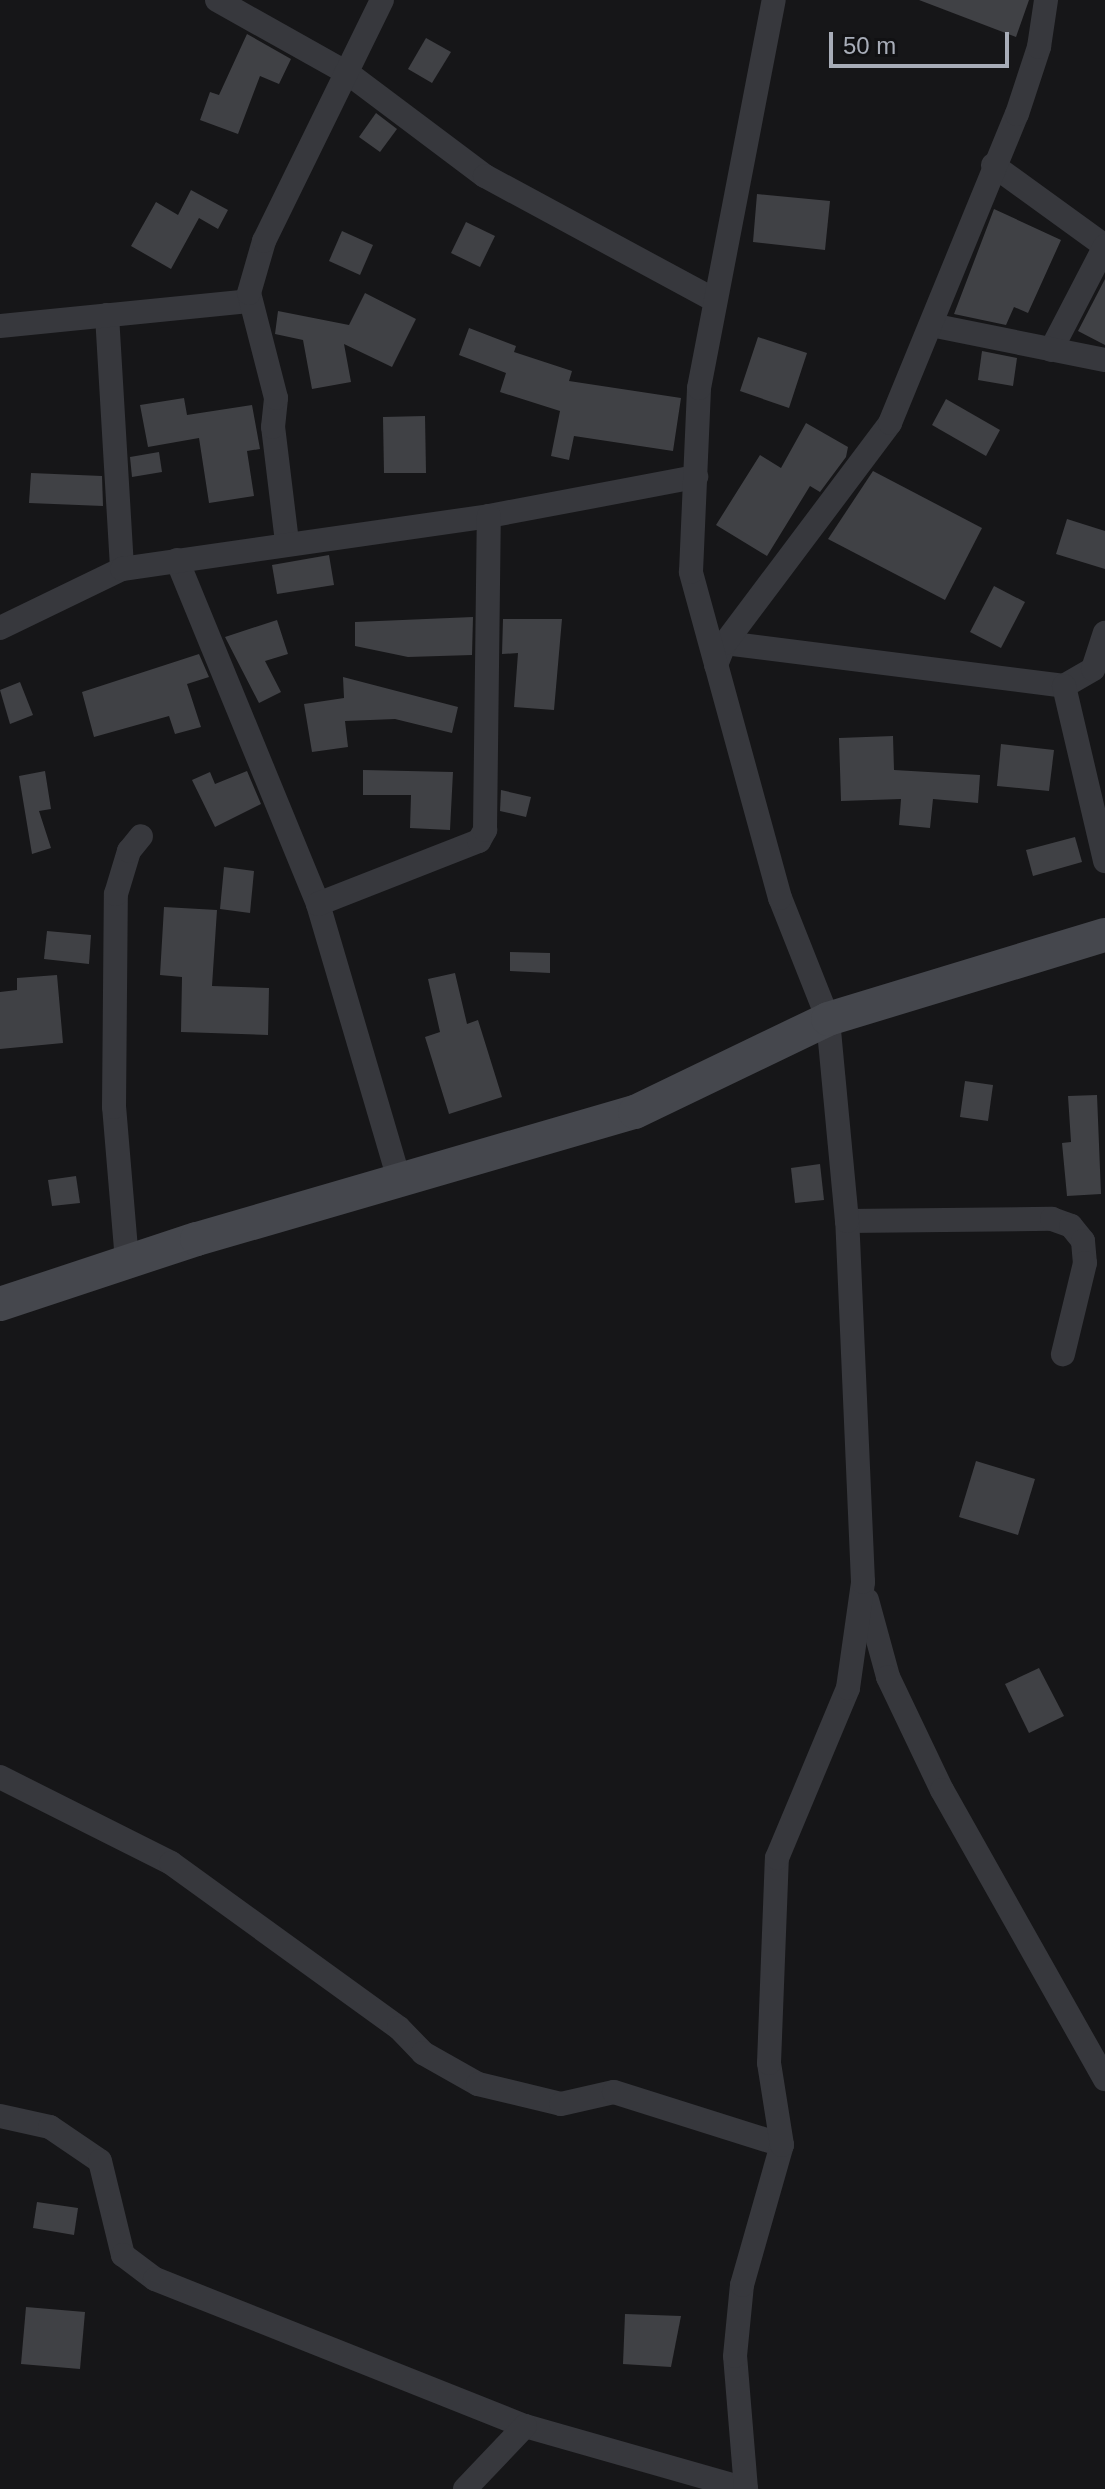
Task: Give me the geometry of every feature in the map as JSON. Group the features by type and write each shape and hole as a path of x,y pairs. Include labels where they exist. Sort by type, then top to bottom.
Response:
{"street":[{"path":"217,0 349,74 485,176 714,300"},
{"path":"287,542 273,427 276,398 249,301 264,241 349,74 382,0"},
{"path":"774,0 699,388 691,572 720,654 780,898 828,1019 847,1221 863,1582 877,1649 942,1790 1105,2079"},
{"path":"720,654 890,423 1033,71 1046,0"},
{"path":"993,165 1105,246 1051,350"},
{"path":"0,326 249,301"},
{"path":"107,315 122,569"},
{"path":"931,325 1105,360"},
{"path":"0,628 122,569 287,542 489,516 696,477"},
{"path":"318,904 479,841 485,830 489,516"},
{"path":"177,560 318,904 399,1180"},
{"path":"720,654 1064,686 1093,669 1105,633"},
{"path":"1064,686 1105,861"},
{"path":"127,1261 114,1107 116,894 129,851 141,836"},
{"path":"0,1304 127,1261 635,1112 828,1019 1105,935"},
{"path":"847,1221 1052,1219 1071,1226 1083,1241 1085,1263 1063,1354"},
{"path":"0,2116 50,2127 100,2161 123,2255 142,2272 525,2426 746,2489 735,2356 742,2285 782,2145 769,2063 777,1858 848,1688 863,1582"},
{"path":"0,1777 171,1863 456,2073 521,2099 561,2104 614,2092 782,2145"},
{"path":"465,2489 525,2426"}],"building":[{"path":"919,0 1029,0 1016,37"},
{"path":"247,34 291,59 279,84 260,76 238,134 200,120 210,92 219,95"},
{"path":"426,38 451,52 432,83 408,69"},
{"path":"376,113 397,129 380,152 359,137"},
{"path":"191,190 228,210 218,229 199,218 171,269 131,246 156,202 178,215"},
{"path":"757,194 830,201 825,250 753,242"},
{"path":"994,209 1061,240 1028,313 1014,307 1006,325 954,314"},
{"path":"466,222 495,236 480,267 451,253"},
{"path":"342,231 373,245 360,275 329,261"},
{"path":"1105,279 1105,345 1078,331"},
{"path":"365,293 416,319 392,367 344,344 351,382 312,389 303,340 275,334 278,311 349,325"},
{"path":"469,328 516,346 514,352 572,371 569,381 681,398 673,451 574,436 569,460 551,456 560,411 500,392 506,373 459,355"},
{"path":"758,337 807,353 789,408 740,391"},
{"path":"982,351 1017,358 1013,386 978,380"},
{"path":"184,398 187,415 252,405 260,449 247,451 254,496 209,503 199,438 148,447 140,405"},
{"path":"946,399 1000,430 986,456 932,425"},
{"path":"425,416 426,473 384,473 383,417"},
{"path":"806,423 848,447 846,457 820,492 810,486 767,556 716,525 760,455 781,468"},
{"path":"159,452 162,472 132,477 130,457"},
{"path":"873,471 982,528 945,600 828,539"},
{"path":"31,473 102,476 103,506 29,503"},
{"path":"1067,519 1105,531 1105,569 1056,554"},
{"path":"329,555 334,585 277,594 272,565"},
{"path":"994,586 1025,602 1001,648 970,632"},
{"path":"473,617 472,655 408,657 355,646 355,622"},
{"path":"503,619 562,619 554,710 514,707 518,653 502,654"},
{"path":"277,620 288,654 265,661 281,692 259,703 225,637"},
{"path":"199,654 209,677 187,684 201,727 175,734 169,716 94,737 82,692"},
{"path":"343,677 458,707 452,733 395,719 345,721 348,747 312,752 304,704 344,698"},
{"path":"20,682 33,715 10,724 0,690"},
{"path":"893,736 894,770 980,775 978,803 933,799 930,828 899,825 901,799 841,801 839,738"},
{"path":"1001,744 1054,750 1049,791 997,786"},
{"path":"363,770 453,772 450,830 410,828 411,795 363,795"},
{"path":"45,771 51,809 39,811 51,848 32,854 19,776"},
{"path":"247,771 261,804 215,827 192,780 210,772 215,784"},
{"path":"501,790 531,797 526,817 500,811"},
{"path":"1075,837 1082,862 1033,876 1026,850"},
{"path":"224,867 254,871 250,913 220,909"},
{"path":"164,907 217,910 212,986 269,988 268,1035 181,1032 182,977 160,975"},
{"path":"47,931 91,935 89,964 44,959"},
{"path":"510,952 550,953 550,973 510,971"},
{"path":"455,973 467,1024 478,1020 502,1097 449,1114 425,1037 440,1032 428,979"},
{"path":"57,975 63,1043 0,1049 0,992 17,990 17,978"},
{"path":"965,1081 993,1085 988,1121 960,1117"},
{"path":"1097,1095 1101,1194 1067,1196 1062,1143 1071,1142 1068,1096"},
{"path":"820,1164 824,1200 795,1203 791,1168"},
{"path":"76,1176 80,1203 52,1206 48,1180"},
{"path":"976,1461 1035,1479 1018,1535 959,1517"},
{"path":"1039,1668 1064,1716 1029,1733 1005,1684"},
{"path":"37,2202 78,2208 74,2235 33,2228"},
{"path":"26,2307 85,2312 80,2369 21,2364"},
{"path":"625,2314 681,2316 671,2367 623,2364"}]}
